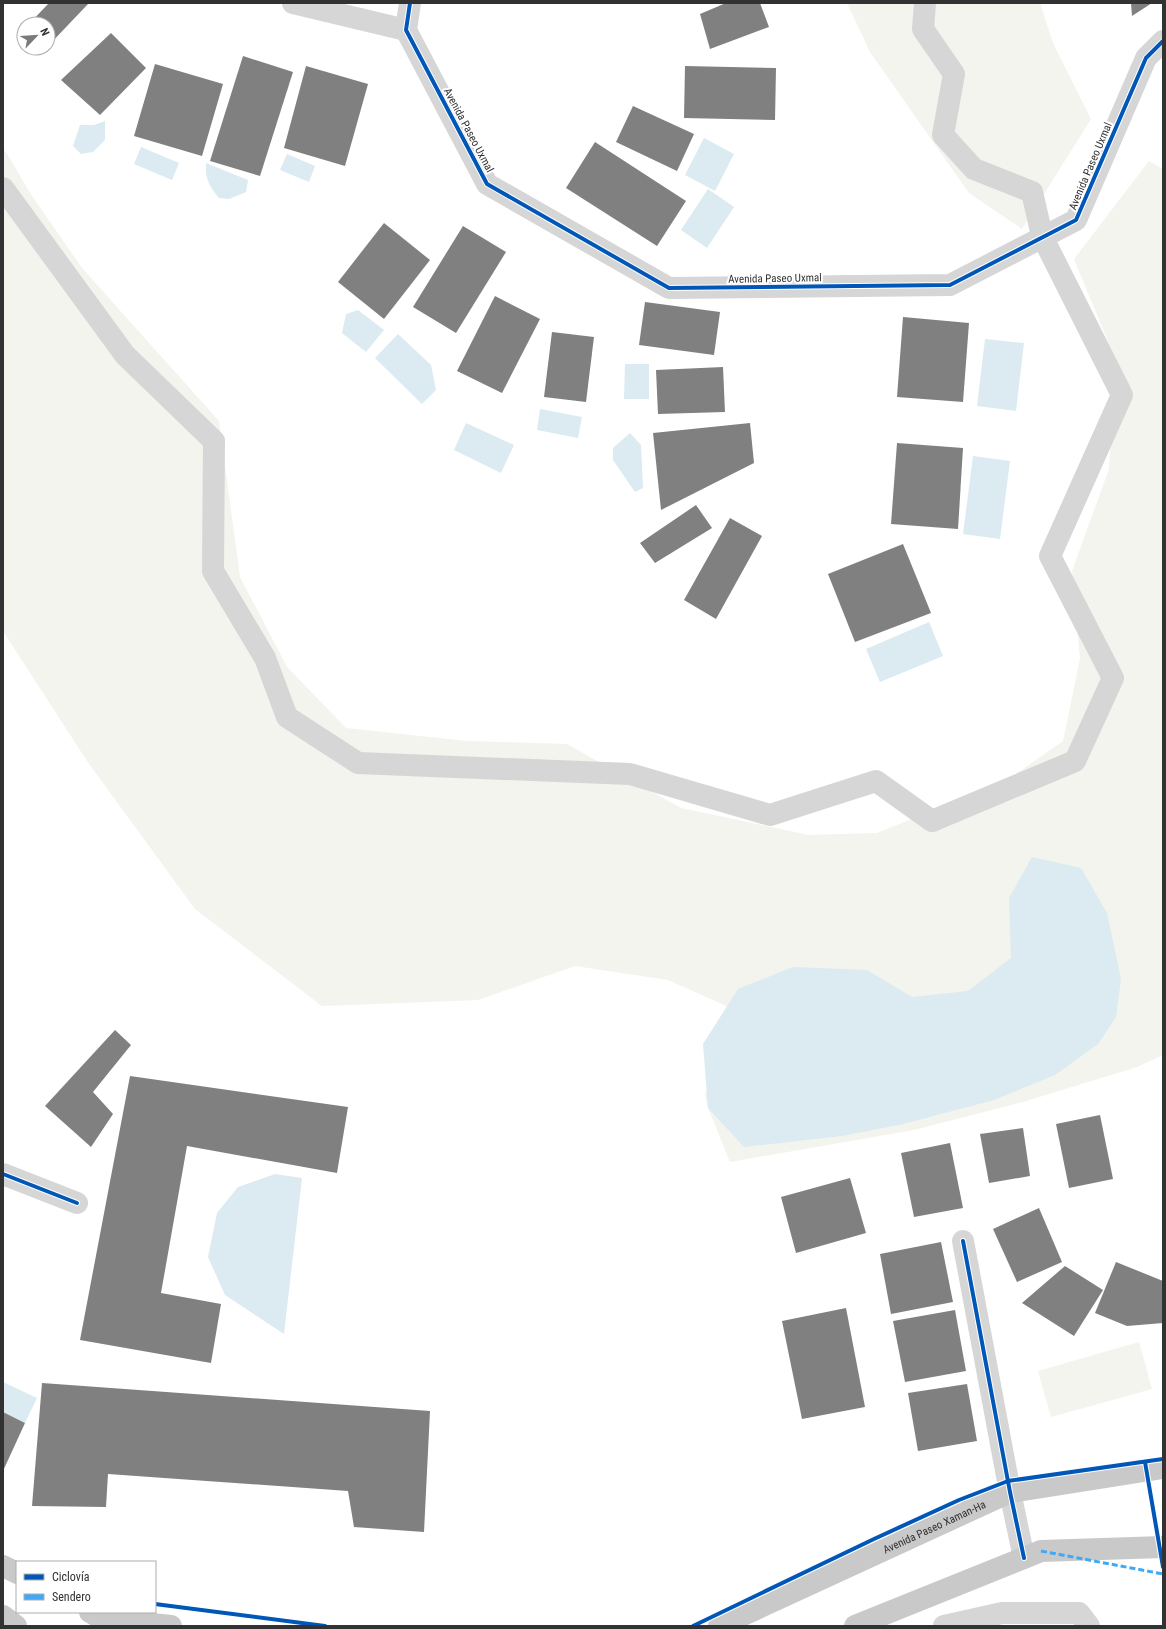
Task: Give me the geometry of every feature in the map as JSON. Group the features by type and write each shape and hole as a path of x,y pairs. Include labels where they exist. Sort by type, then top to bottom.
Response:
{"main road":[{"name":"Avenida Paseo Xaman-Ha","path":"719,1626 1010,1492 1163,1468"},
{"path":"855,1626 1040,1552 1163,1547"},
{"path":"3,1566 16,1572"},
{"path":"92,1613 102,1619 171,1626"},
{"path":"3,1616 16,1626"}],"street":[{"path":"293,3 406,30 410,3"},
{"path":"3,188 125,355 214,441 213,572 265,658 287,717 358,763 630,774 770,815 876,781 932,821 1075,761 1113,678 1050,556 1122,395 1042,236 1032,192 974,169 942,135 954,74 923,29 925,3"},
{"name":"Avenida Paseo Uxmal","path":"406,30 487,184 669,288 950,285 1042,236 1076,220 1146,58 1163,41"},
{"path":"3,1174 77,1203"},
{"path":"963,1241 1010,1492 1024,1558"},
{"path":"944,1626 1002,1613 1079,1613 1089,1626"}],"shaded area":[{"path":"847,3 1040,3 1053,43 1091,119 1022,229 969,193 870,52"},
{"path":"105,121 105,140 93,152 81,154 73,146 80,125 94,125"},
{"path":"704,138 734,154 715,191 685,175"},
{"path":"141,147 179,163 172,180 134,164"},
{"path":"3,150 6,152 30,193 82,268 219,421 240,577 287,667 346,728 467,741 567,744 681,808 809,835 877,833 1006,781 1063,741 1080,659 1072,571 1109,469 1116,361 1074,259 1149,161 1163,169 1163,1055 1137,1067 1023,1102 914,1130 730,1162 708,1108 705,1095 731,1008 668,980 575,966 478,1000 322,1006 195,909 87,761 3,631"},
{"path":"287,154 315,166 309,182 280,170"},
{"path":"206,163 248,180 246,192 229,199 219,198 208,182"},
{"path":"708,189 734,207 707,248 681,230"},
{"path":"358,310 384,330 366,352 342,333 346,314"},
{"path":"398,334 431,365 436,390 422,404 375,358"},
{"path":"985,339 1024,343 1016,411 977,406"},
{"path":"625,364 649,364 649,399 624,399"},
{"path":"540,409 582,417 578,438 537,430"},
{"path":"466,423 514,445 501,473 454,450"},
{"path":"630,433 641,445 643,488 635,492 613,460 613,448"},
{"path":"973,456 1010,461 1000,539 963,534"},
{"path":"929,622 943,656 880,682 866,649"},
{"path":"1032,857 1081,868 1107,913 1121,979 1116,1017 1098,1044 1055,1075 994,1100 903,1124 842,1136 744,1147 708,1108 703,1044 738,989 793,967 867,970 912,997 968,991 1011,958 1009,898"},
{"path":"275,1174 302,1178 284,1334 225,1295 208,1257 217,1213 238,1187"},
{"path":"1139,1342 1152,1389 1051,1417 1038,1371"},
{"path":"3,1382 37,1398 25,1423 3,1412"}],"building":[{"path":"49,3 89,3 56,38 56,16 37,16"},
{"path":"726,3 760,3 769,27 710,49 700,14"},
{"path":"1131,3 1152,3 1132,16"},
{"path":"111,33 146,68 100,115 61,80"},
{"path":"243,56 293,72 260,176 210,161"},
{"path":"155,64 223,84 202,156 134,136"},
{"path":"306,66 368,84 345,166 284,148"},
{"path":"685,66 776,68 775,120 684,118"},
{"path":"633,106 694,134 677,171 616,142"},
{"path":"595,142 686,201 657,246 566,188"},
{"path":"384,223 430,260 384,319 338,282"},
{"path":"463,226 506,252 456,333 413,307"},
{"path":"495,296 540,319 502,393 457,371"},
{"path":"645,302 720,312 714,355 639,345"},
{"path":"903,317 969,323 963,402 897,397"},
{"path":"552,332 594,337 586,402 544,397"},
{"path":"723,367 725,412 658,414 656,370"},
{"path":"750,423 754,463 661,510 653,433"},
{"path":"897,443 963,448 958,529 891,524"},
{"path":"696,505 712,528 655,563 640,543"},
{"path":"730,518 762,536 716,619 684,600"},
{"path":"903,544 931,613 855,642 828,574"},
{"path":"115,1030 131,1045 93,1092 113,1114 91,1147 45,1106"},
{"path":"130,1076 348,1107 337,1173 187,1146 161,1293 221,1304 211,1363 80,1340"},
{"path":"1100,1115 1113,1179 1069,1188 1056,1124"},
{"path":"1023,1128 1030,1176 989,1183 980,1134"},
{"path":"950,1143 963,1208 914,1217 901,1153"},
{"path":"850,1178 866,1233 796,1253 781,1197"},
{"path":"1039,1208 1062,1262 1017,1282 993,1229"},
{"path":"941,1242 953,1302 891,1314 880,1254"},
{"path":"1116,1262 1163,1281 1163,1323 1127,1326 1095,1313"},
{"path":"1065,1266 1103,1290 1074,1336 1022,1303"},
{"path":"846,1308 865,1407 802,1419 782,1321"},
{"path":"955,1310 966,1371 905,1382 893,1321"},
{"path":"42,1383 430,1411 424,1532 354,1527 348,1491 108,1474 106,1507 32,1506"},
{"path":"967,1384 977,1441 918,1451 908,1393"},
{"path":"3,1412 25,1423 3,1471"}],"marked path":[{"path":"1041,1551 1163,1574"}],"cycle path":[{"path":"410,3 406,30 487,184 669,288 950,285 1076,220 1146,58 1163,41"},
{"path":"3,1174 77,1203"},
{"path":"963,1241 1010,1492 1024,1558"},
{"path":"693,1626 874,1539 959,1500 1008,1481 1163,1459"},
{"path":"1145,1462 1163,1567"},
{"path":"156,1604 325,1626"}]}
